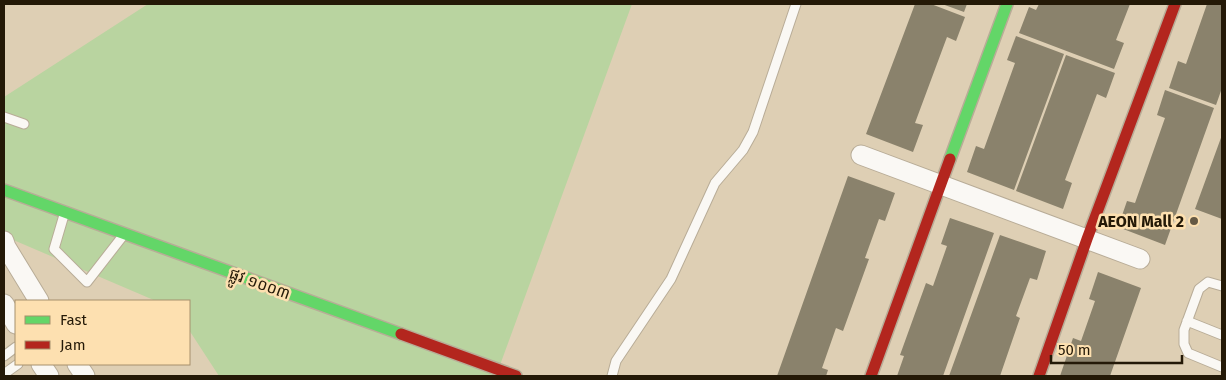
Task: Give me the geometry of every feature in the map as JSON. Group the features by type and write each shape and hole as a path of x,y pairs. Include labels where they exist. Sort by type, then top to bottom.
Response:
{"street":[{"path":"870,376 1007,4"},
{"path":"1039,376 1087,239 1176,4"},
{"path":"861,155 1140,259"},
{"name":"ផ្លូវ ១០០៣","path":"4,190 516,376"},
{"path":"4,241 38,300"},
{"path":"4,304 15,322"},
{"path":"42,365 49,376"},
{"path":"78,365 85,376"}],"lane":[{"path":"612,376 616,361 671,279 715,183 742,150 753,132 796,4"},
{"path":"4,117 24,124"},
{"path":"65,212 54,249 87,282 124,234"},
{"path":"1222,286 1208,282 1199,289 1184,330 1184,344 1188,353 1222,367"},
{"path":"1187,321 1222,335"},
{"path":"4,356 15,348"},
{"path":"4,374 17,365"}],"green space":[{"path":"148,4 632,4 496,376 219,376 190,332 190,300 154,300 4,236 4,97"}],"building":[{"path":"915,4 931,4 965,17 956,41 947,37 915,123 923,125 913,152 866,134"},
{"path":"942,4 967,4 964,12"},
{"path":"1039,4 1130,4 1116,40 1124,43 1114,69 1019,33 1029,7 1036,10"},
{"path":"1207,4 1222,4 1222,88 1216,105 1169,88 1178,61 1186,64"},
{"path":"1016,36 1064,54 1014,190 967,172 976,146 984,149 1015,63 1007,60"},
{"path":"1066,55 1115,73 1106,98 1097,94 1065,180 1072,183 1063,209 1016,191"},
{"path":"1165,90 1214,108 1165,245 1118,227 1127,201 1135,203 1165,118 1157,115"},
{"path":"1222,135 1222,219 1195,209"},
{"path":"848,176 895,193 885,221 879,219 865,258 869,259 843,331 836,328 822,368 828,370 826,376 777,376"},
{"path":"950,218 994,233 943,376 897,376 904,356 900,355 926,283 933,286 947,246 941,244"},
{"path":"1000,235 1046,251 1037,280 1030,278 1016,316 1020,318 1000,376 949,376"},
{"path":"1098,272 1141,288 1110,376 1060,376 1073,338 1081,341 1095,301 1089,299"}],"traffic: fast":[{"path":"950,159 1007,4"},
{"path":"4,190 401,334"}],"traffic: jam":[{"path":"1039,376 1087,239 1175,4"},
{"path":"871,376 950,159"},
{"path":"401,334 516,376"}],"place":[{"name":"AEON Mall 2","path":"1194,221"}]}
